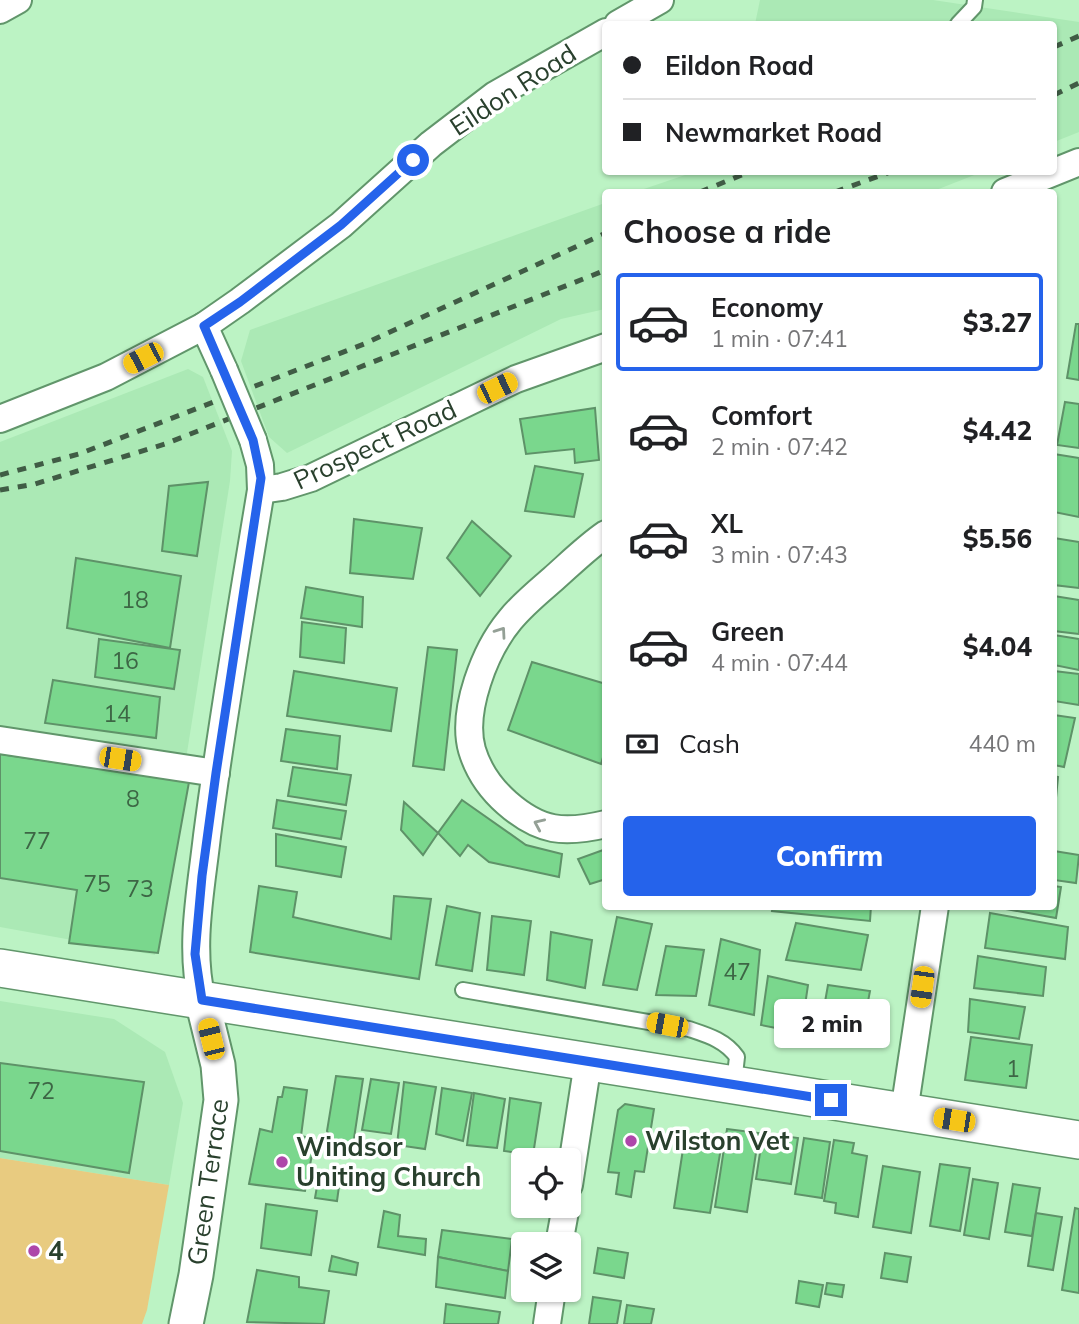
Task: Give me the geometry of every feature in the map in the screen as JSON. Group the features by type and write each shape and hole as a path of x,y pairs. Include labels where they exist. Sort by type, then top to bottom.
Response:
{"main road":[{"path":"0,968 1079,1140"}],"street":[{"path":"0,10 18,0"},
{"path":"622,21 647,3"},
{"name":"Eildon Road","path":"0,419 106,377 204,326 341,225 431,144 495,95 602,34"},
{"path":"1057,174 1079,162"},
{"path":"1031,188 1055,175"},
{"path":"202,1000 195,954 216,773 261,490 260,465 253,440 204,326"},
{"name":"Prospect Road","path":"261,490 311,478 516,379 602,348"},
{"path":"602,537 536,594 495,640 473,699 470,727 472,749 481,771 494,791 513,809 534,823 552,829 568,831 602,825"},
{"path":"0,740 216,773"},
{"path":"904,1112 934,910"},
{"name":"Green Terrace","path":"186,1324 198,1262 221,1100 218,1065 202,1000"},
{"path":"575,1148 588,1062"},
{"path":"547,1324 550,1302"}],"lane":[{"path":"961,21 974,7 975,0"},
{"path":"463,990 688,1029 709,1036 724,1043 737,1058 734,1084"}],"shaded area":[{"path":"760,0 933,0 1079,22 1079,132 1057,141 1057,21 756,21"},
{"path":"685,175 974,175 939,189 644,189"},
{"path":"602,204 602,310 561,319 287,453 269,437 241,361 250,330"},
{"path":"188,369 203,377 232,451 230,481 155,955 0,927 0,442"},
{"path":"0,1001 114,1019 165,1052 183,1103 169,1185 0,1158"},
{"path":"0,1158 169,1185 147,1310 142,1324 0,1324"}],"building":[{"path":"1076,324 1079,324 1079,380 1067,378"},
{"path":"1065,402 1079,404 1079,448 1057,445"},
{"path":"595,408 599,460 575,463 574,449 526,454 520,419"},
{"path":"1057,454 1079,458 1079,517 1057,513"},
{"path":"535,466 583,474 574,517 525,511"},
{"path":"208,482 197,556 162,551 169,486"},
{"path":"354,519 422,528 413,579 350,573"},
{"path":"472,521 511,556 480,596 447,558"},
{"path":"1057,538 1079,542 1079,588 1057,585"},
{"path":"76,558 181,576 170,648 67,628"},
{"path":"306,587 363,597 362,627 301,618"},
{"path":"1057,596 1079,600 1079,634 1057,631"},
{"path":"302,622 346,628 344,663 300,657"},
{"path":"1057,635 1079,639 1079,670 1057,666"},
{"path":"99,639 180,650 174,689 95,677"},
{"path":"428,647 457,650 444,770 413,766"},
{"path":"532,662 602,683 601,764 508,730"},
{"path":"294,671 397,688 391,731 287,716"},
{"path":"1057,671 1079,674 1079,705 1057,701"},
{"path":"53,680 160,697 156,738 45,723"},
{"path":"1057,715 1075,718 1064,767 1057,766"},
{"path":"286,729 340,736 337,769 281,761"},
{"path":"0,754 189,782 158,953 69,943 77,890 0,878"},
{"path":"293,767 351,775 346,805 288,796"},
{"path":"277,800 346,811 341,839 273,828"},
{"path":"462,800 526,845 562,854 559,877 489,862 468,845 460,856 438,833"},
{"path":"404,802 438,833 423,855 401,830"},
{"path":"276,834 346,847 341,877 276,866"},
{"path":"602,850 602,880 590,884 578,859"},
{"path":"1057,851 1079,855 1076,883 1057,880"},
{"path":"259,886 297,892 293,917 391,939 394,896 431,899 419,979 250,952"},
{"path":"1057,886 1061,887 1056,918 1012,910 1057,910"},
{"path":"447,906 480,913 472,971 436,965"},
{"path":"772,910 871,910 870,921"},
{"path":"990,913 1068,927 1065,959 985,948"},
{"path":"492,916 531,921 524,975 487,970"},
{"path":"617,917 652,924 637,990 603,985"},
{"path":"796,923 868,935 861,970 786,960"},
{"path":"551,932 592,940 585,988 547,980"},
{"path":"721,939 760,950 754,1015 709,1005"},
{"path":"666,946 704,950 696,996 656,995"},
{"path":"978,956 1046,967 1043,996 974,988"},
{"path":"768,976 808,985 801,1033 761,1025"},
{"path":"828,985 870,991 861,1038 820,1030"},
{"path":"970,999 1025,1007 1019,1039 968,1032"},
{"path":"971,1037 1032,1045 1026,1088 965,1080"},
{"path":"0,1063 144,1082 129,1173 0,1151"},
{"path":"336,1076 363,1079 353,1145 332,1140 327,1131"},
{"path":"371,1079 399,1083 391,1134 362,1130"},
{"path":"404,1082 436,1087 425,1149 397,1145"},
{"name":"Windsor Uniting Church","path":"284,1087 307,1090 301,1136 315,1139 305,1191 249,1184 260,1129 272,1132 278,1097 282,1097"},
{"path":"442,1088 472,1093 463,1141 436,1134"},
{"path":"474,1093 505,1099 497,1148 467,1145"},
{"path":"510,1098 541,1103 534,1148 511,1148 511,1152 504,1151"},
{"name":"Wilston Vet","path":"625,1104 654,1109 644,1172 635,1171 631,1197 616,1194 619,1173 608,1172 618,1110"},
{"path":"727,1129 759,1133 747,1212 715,1207"},
{"path":"763,1133 798,1138 791,1184 756,1179"},
{"path":"685,1136 722,1142 710,1213 674,1208"},
{"path":"804,1138 830,1142 822,1198 795,1194"},
{"path":"834,1140 854,1143 852,1153 867,1156 858,1217 835,1213 836,1203 824,1201"},
{"path":"940,1164 970,1168 960,1231 930,1226"},
{"path":"883,1166 920,1172 911,1233 873,1227"},
{"path":"319,1175 340,1179 337,1201 315,1198"},
{"path":"973,1179 998,1183 989,1239 964,1235"},
{"path":"1013,1184 1040,1188 1032,1236 1005,1232"},
{"path":"266,1204 317,1211 311,1255 261,1248"},
{"path":"1075,1208 1079,1209 1079,1293 1062,1290"},
{"path":"384,1211 400,1215 398,1236 426,1239 425,1255 378,1247"},
{"path":"1036,1213 1062,1217 1053,1270 1028,1266"},
{"path":"442,1230 511,1239 508,1271 438,1257"},
{"path":"598,1248 628,1253 624,1278 594,1273"},
{"path":"885,1253 911,1257 907,1282 881,1278"},
{"path":"332,1256 358,1263 356,1275 329,1271"},
{"path":"438,1257 508,1271 505,1298 436,1287"},
{"path":"257,1270 299,1277 299,1287 329,1291 324,1324 247,1322"},
{"path":"799,1281 823,1285 819,1307 796,1303"},
{"path":"827,1283 844,1285 842,1297 825,1294"},
{"path":"593,1297 621,1301 617,1324 589,1324"},
{"path":"446,1304 500,1312 498,1324 444,1324"},
{"path":"627,1305 654,1309 651,1324 624,1324"}],"railway":[{"path":"1057,46 1079,36"},
{"path":"1057,94 1079,83"},
{"path":"707,189 742,175"},
{"path":"843,189 882,175"},
{"path":"0,475 79,454 364,344 602,235"},
{"path":"0,490 35,484 165,444 602,272"}],"place":[{"name":"Wilston Vet","path":"631,1141"},
{"name":"Windsor Uniting Church","path":"282,1162"},
{"name":"4","path":"34,1251"}],"route":[{"path":"413,160 341,225 204,326 253,440 260,465 261,490 202,876 195,954 202,1000 831,1100"}]}
